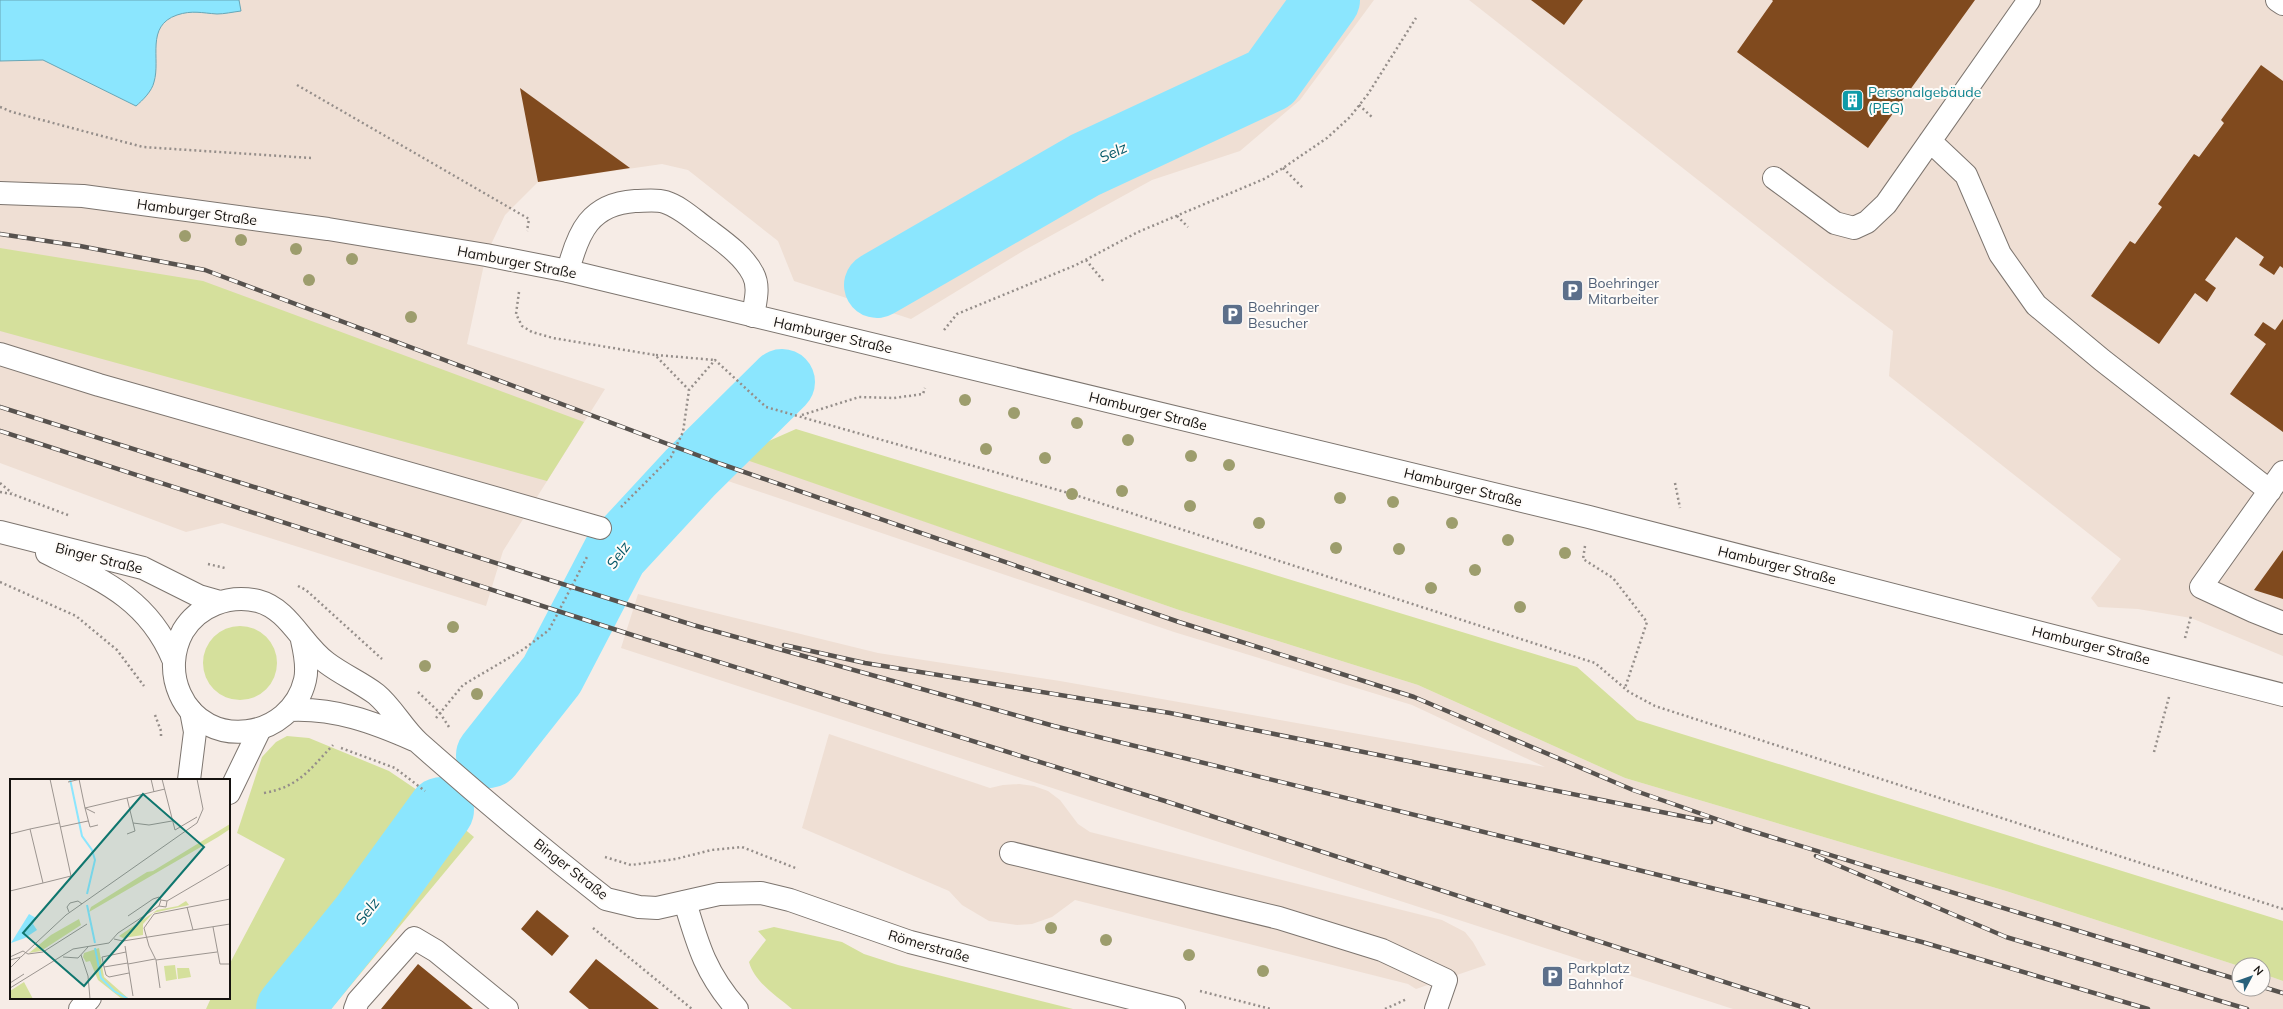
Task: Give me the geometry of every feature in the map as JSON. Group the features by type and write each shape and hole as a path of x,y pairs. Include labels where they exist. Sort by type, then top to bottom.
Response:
{"street":[{"path":"1774,178 1835,223 1854,228 1867,222 1886,204 2029,0"},
{"path":"2277,0 2283,4"},
{"path":"1930,141 1966,175 2000,254 2036,305 2102,360 2270,491"},
{"name":"Hamburger Straße","path":"0,193 83,196 328,229 522,261 568,271 1589,517 2283,695"},
{"path":"568,271 575,246 587,223 605,207 620,202 663,201 678,208 743,259 753,274 757,286 753,316"},
{"path":"0,354 99,385 600,528"},
{"path":"2283,472 2201,587 2253,612 2283,623"},
{"name":"Binger Straße","path":"10,536 115,560 143,568 199,596 220,602"},
{"name":"Binger Straße","path":"10,536 83,571 139,607 164,637 173,658"},
{"name":"Binger Straße","path":"302,640 306,659 306,679 300,695 290,710 276,722 260,729 242,732 224,731 206,723 191,711 178,690 174,677 173,658 178,640 188,623 203,610 220,602 240,599 265,604 277,610 291,623 302,640 327,663 378,696 417,741 606,899 639,907 656,908 685,902"},
{"name":"Binger Straße","path":"290,710 315,709 376,723 417,741"},
{"path":"190,779 195,732 191,711"},
{"path":"230,790 260,729"},
{"path":"1011,853 1279,918 1382,950 1446,980 1436,1009"},
{"name":"Römerstraße","path":"685,902 719,894 745,892 773,895 910,942 1174,1009"},
{"path":"685,902 705,964 721,990 737,1009"},
{"path":"355,1009 358,1001 414,938 436,952 507,1009"},
{"path":"80,1009 89,999"}],"path":[{"path":"801,416 859,397 894,398 923,394 937,360 944,330 957,314 1086,260 1138,232 1264,179 1283,168 1327,138 1359,105 1368,94 1416,18"},
{"path":"296,85 529,219 522,261 516,314 522,326 532,332 553,338 655,355 715,360 766,406 1072,494 1595,663 1629,692 1655,706 2283,909"},
{"path":"1359,105 1373,118"},
{"path":"0,107 12,112 143,147 310,158"},
{"path":"1283,168 1304,189"},
{"path":"1177,216 1188,227"},
{"path":"1086,260 1106,283"},
{"path":"655,355 689,390"},
{"path":"440,713 463,685 524,648 549,630 600,528 671,456 683,432 689,390 715,360"},
{"path":"0,484 12,494"},
{"path":"0,582 76,616 117,650 143,684 146,691"},
{"path":"154,711 161,731 162,746"},
{"path":"230,790 253,794 277,790 299,781 317,765 333,745 395,768"},
{"path":"599,856 632,865 676,859"},
{"path":"1385,1009 1409,998"}],"shaded area":[{"path":"0,0 1374,0 1300,100 1240,151 1152,180 1023,251 911,319 794,281 778,241 688,170 662,164 538,182 505,215 486,255 467,344 605,389 503,551 486,606 222,523 186,532 0,463"},
{"path":"1469,0 2283,0 2283,656 2191,618 2138,609 2098,607 2091,598 2121,559 1889,376 1893,331 1825,280"},
{"path":"726,452 1179,610 1418,685 1625,778 2006,891 2231,963 2231,997 2271,997 2271,977 2283,981 2283,1009 1733,1009 621,648 638,594 878,653 1060,681 1545,767 1412,705 1174,632 716,476"},
{"path":"829,734 990,788 1019,784 1034,786 1048,791 1060,800 1078,824 1090,832 1442,920 1465,932 1473,942 1486,965 1416,989 1408,984 1075,900 1052,917 1032,924 1017,925 989,921 962,905 949,891 802,828"}],"green space":[{"path":"0,248 203,281 584,422 547,481 0,331"},
{"path":"796,429 1577,667 1637,720 2283,921 2283,981 2271,977 2271,957 2231,957 2231,963 2006,891 1625,778 1418,685 1179,610 735,456"},
{"path":"240,626 254,629 266,637 274,649 277,663 274,677 266,689 254,697 240,700 226,697 214,689 206,677 203,663 206,649 214,637 226,629"},
{"path":"287,736 309,738 389,771 420,792 474,837 331,1009 206,1009 211,999 230,999 230,963 285,859 237,833 262,757 276,742"},
{"path":"774,927 842,942 864,954 898,965 1073,1009 792,1009 761,982 756,976 749,962 766,940 758,931"}],"water":[{"path":"0,0 239,0 241,11 217,14 197,12 187,13 177,15 167,20 161,27 156,44 156,73 153,85 147,95 136,106 43,60 0,61"}],"building":[{"path":"1531,0 1583,0 1564,25"},
{"name":"Personalgebäude (PEG)","path":"1772,0 1975,0 1868,148 1737,52 1773,1"},
{"path":"2261,65 2283,81 2283,268 2280,266 2274,275 2259,265 2264,257 2236,237 2205,280 2216,288 2207,302 2195,293 2159,344 2091,296 2130,241 2135,244 2162,207 2158,204 2194,154 2199,157 2224,123 2221,120"},
{"path":"520,88 630,168 538,182"},
{"path":"2283,319 2283,432 2230,394 2266,344 2254,335 2263,322 2275,330"},
{"path":"2283,550 2283,599 2254,590"},
{"path":"537,910 569,936 552,956 521,929"},
{"path":"596,959 659,1009 589,1009 569,992"},
{"path":"418,964 473,1009 381,1009"}],"waterway":[{"name":"Selz","path":"877,285 1085,165 1270,79 1327,0"},
{"name":"Selz","path":"489,755 552,675 615,554 690,473 782,382"},
{"name":"Selz","path":"289,1009 364,916 441,810"}],"railway":[{"path":"0,234 80,246 205,270 721,464 1179,622 1414,697 1633,790 1742,828 2231,978"},
{"path":"0,407 693,625 1054,726 1752,898 1922,942 2148,1009"},
{"path":"0,431 626,633 1165,801 1808,1009"},
{"path":"784,645 865,663 1170,713 1711,822"},
{"path":"1816,856 2006,937 2247,1009"},
{"path":"2271,989 2283,993"}],"place":[{"name":"Personalgebäude (PEG)","path":"1852,100"},
{"name":"Boehringer Mitarbeiter","path":"1573,291"},
{"name":"Boehringer Besucher","path":"1232,315"},
{"name":"Parkplatz Bahnhof","path":"1553,976"}]}
